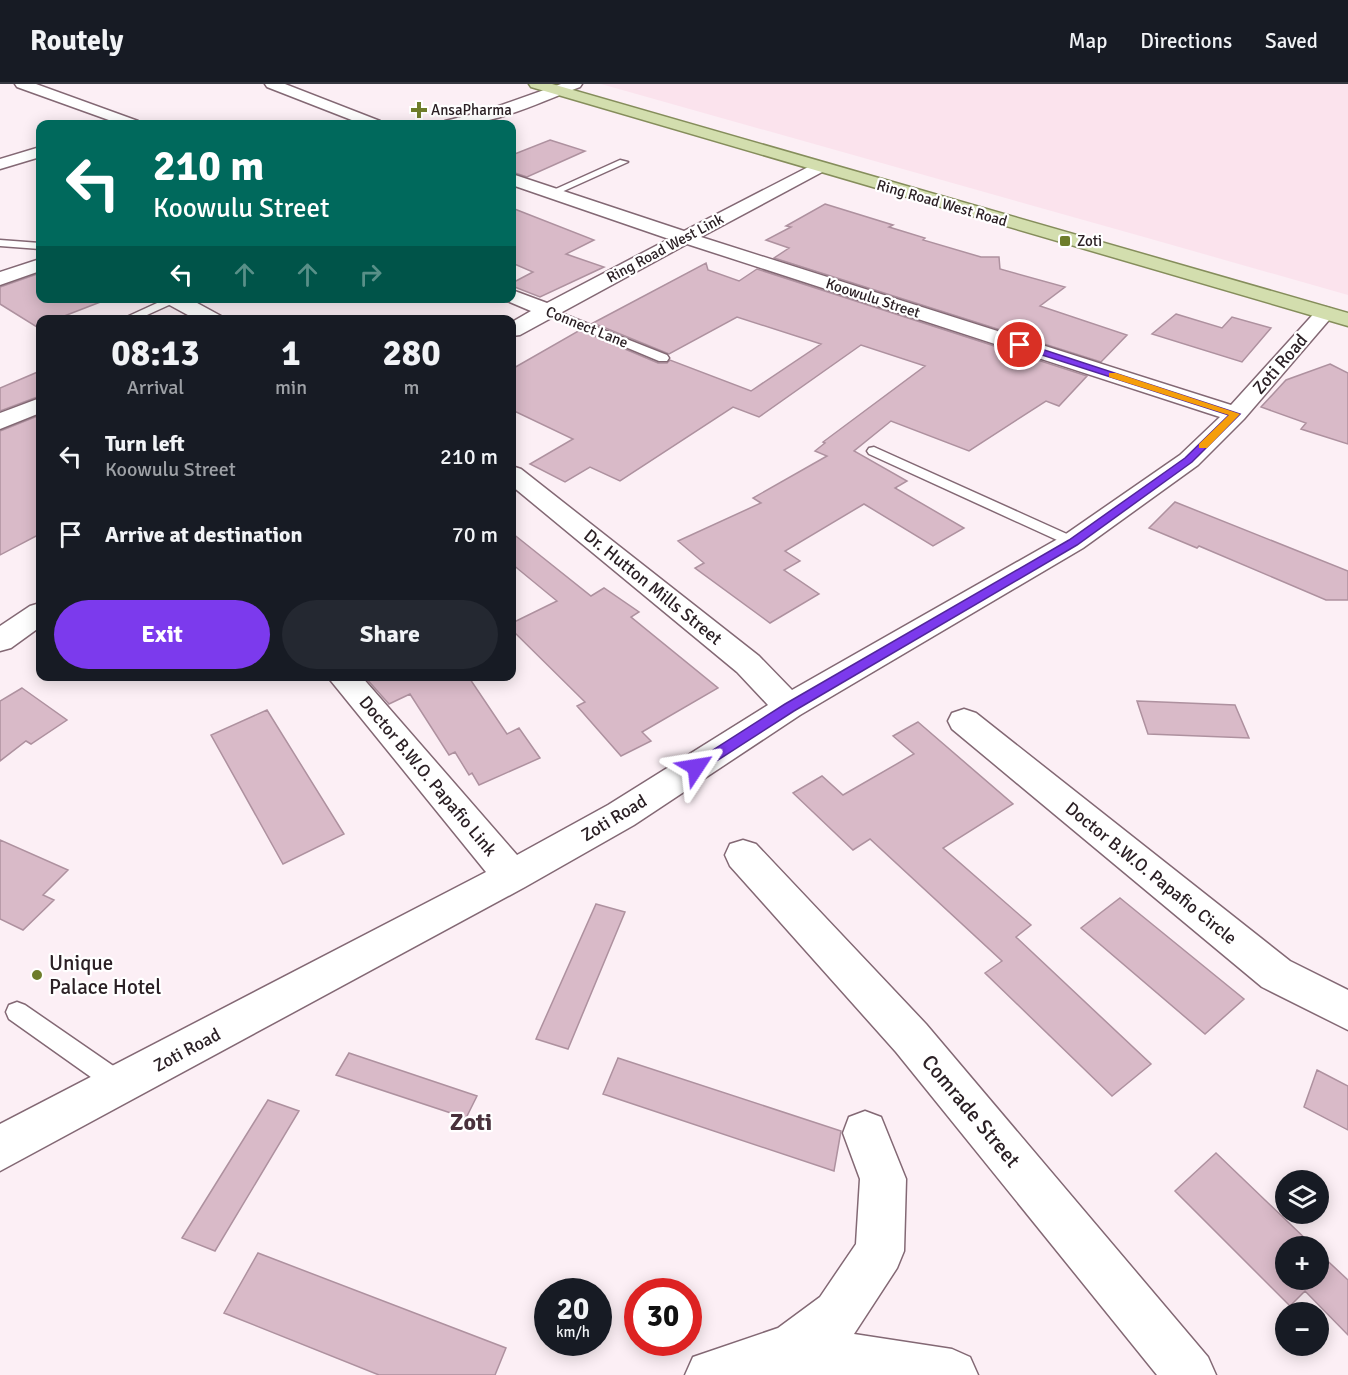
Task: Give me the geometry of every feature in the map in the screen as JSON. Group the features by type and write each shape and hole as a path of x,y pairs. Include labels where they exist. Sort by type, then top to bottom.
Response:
{"main road":[{"path":"531,84 536,94 534,100 564,98 593,101"},
{"name":"Ring Road West Road","path":"536,84 570,86 658,112 682,115 1340,313"},
{"name":"Ring Road West Road","path":"570,86 593,101 818,167 1340,313"}],"street":[{"path":"22,84 122,120"},
{"path":"272,84 365,120"},
{"path":"468,120 534,100 570,86"},
{"path":"10,144 36,140"},
{"path":"0,164 36,153"},
{"name":"Ring Road West Link","path":"516,328 818,167"},
{"name":"Koowulu Street","path":"516,180 683,237 1236,414"},
{"path":"0,279 36,266"},
{"name":"Connect Lane","path":"516,298 548,311"},
{"path":"180,303 204,315"},
{"name":"Zoti Road","path":"0,1148 512,876 621,815 789,707 1073,542 1189,460 1340,313"},
{"path":"0,423 36,407"},
{"name":"Dr. Hutton Mills Street","path":"516,477 748,664 789,707"},
{"path":"0,641 36,616"},
{"name":"Doctor B.W.O. Papafio Link","path":"347,681 512,876"},
{"name":"Doctor B.W.O. Papafio Circle","path":"964,721 1276,974 1348,1011"},
{"name":"Comrade Street","path":"743,855 911,1038 1190,1375"},
{"path":"711,1375 792,1349 838,1315 880,1251 883,1179 865,1133"},
{"path":"792,1349 952,1375"}],"lane":[{"path":"554,192 623,162"},
{"path":"0,243 36,246"},
{"path":"136,315 163,303"},
{"name":"Connect Lane","path":"548,311 663,358"},
{"path":"874,451 1073,542"},
{"path":"17,1012 121,1085"}],"shaded area":[{"path":"601,84 1348,84 1348,295 1144,237"}],"building":[{"path":"550,140 585,151 527,177 516,173 516,153"},
{"path":"825,204 893,225 889,227 925,238 923,240 981,257 999,257 1000,269 1065,287 1040,306 1127,335 1101,362 774,258 789,248 766,240 791,227 786,226"},
{"path":"516,210 594,240 566,254 604,267 540,297 516,288 516,281 533,272 516,265"},
{"path":"706,263 708,270 739,281 757,269 1087,376 1059,406 1046,401 969,451 891,421 854,451 907,481 895,488 964,528 933,546 864,504 785,551 800,561 784,570 819,594 770,623 695,568 704,563 678,541 761,503 753,498 827,456 815,451 825,443 823,442 925,366 861,345 759,417 733,407 620,481 590,467 565,482 530,464 573,439 516,412 516,367 580,330 658,363 667,363 670,360 751,391 821,344 737,317 669,354 593,323"},
{"path":"36,274 36,303 98,303 67,315 36,315 36,326 0,304 0,287"},
{"path":"1176,314 1222,328 1232,317 1271,328 1242,362 1152,334"},
{"path":"1330,364 1348,373 1348,444 1301,429 1306,423 1261,407 1286,380"},
{"path":"36,373 36,398 0,411 0,388"},
{"path":"36,417 36,536 0,555 0,431"},
{"path":"1175,502 1348,571 1348,600 1326,600 1199,546 1197,548 1149,528"},
{"path":"516,536 591,596 604,588 639,612 631,617 718,688 642,732 651,741 621,756 577,706 585,702 516,634 516,621 557,601 516,567"},
{"path":"368,681 471,681 507,734 519,728 540,758 479,785 472,773 469,775 455,752 449,755 410,694 389,704"},
{"path":"22,688 67,720 31,744 26,741 0,761 0,701"},
{"path":"1137,701 1235,705 1249,738 1148,734"},
{"path":"267,710 344,834 283,864 211,735"},
{"path":"918,722 1013,804 943,848 1031,925 1016,937 1151,1064 1112,1096 985,973 1002,961 870,839 853,850 793,793 822,776 843,795 914,754 893,736"},
{"path":"0,840 68,870 43,895 54,900 23,930 0,919"},
{"path":"1120,898 1244,999 1205,1034 1081,928"},
{"path":"596,904 625,912 568,1049 536,1039"},
{"path":"349,1053 477,1096 466,1118 336,1075"},
{"path":"618,1058 841,1131 834,1171 603,1094"},
{"path":"1317,1070 1348,1086 1348,1130 1304,1107"},
{"path":"268,1100 299,1111 215,1251 182,1238"},
{"path":"1216,1153 1275,1210 1275,1224 1290,1224 1303,1236 1275,1236 1275,1290 1329,1290 1329,1262 1348,1280 1348,1335 1329,1316 1329,1302 1316,1302 1305,1291 1294,1302 1286,1302 1175,1191"},
{"path":"258,1253 506,1348 495,1375 379,1375 224,1313"}],"slow traffic":[{"path":"1112,375 1236,414 1203,446"}],"place":[{"name":"AnsaPharma","path":"419,110"},
{"name":"Zoti","path":"1065,241"},
{"name":"Unique Palace Hotel","path":"37,975"}],"district":[{"name":"Zoti","path":"471,1122"}],"route":[{"path":"696,767 789,707 1073,542 1189,460 1236,414 1020,345"}]}
